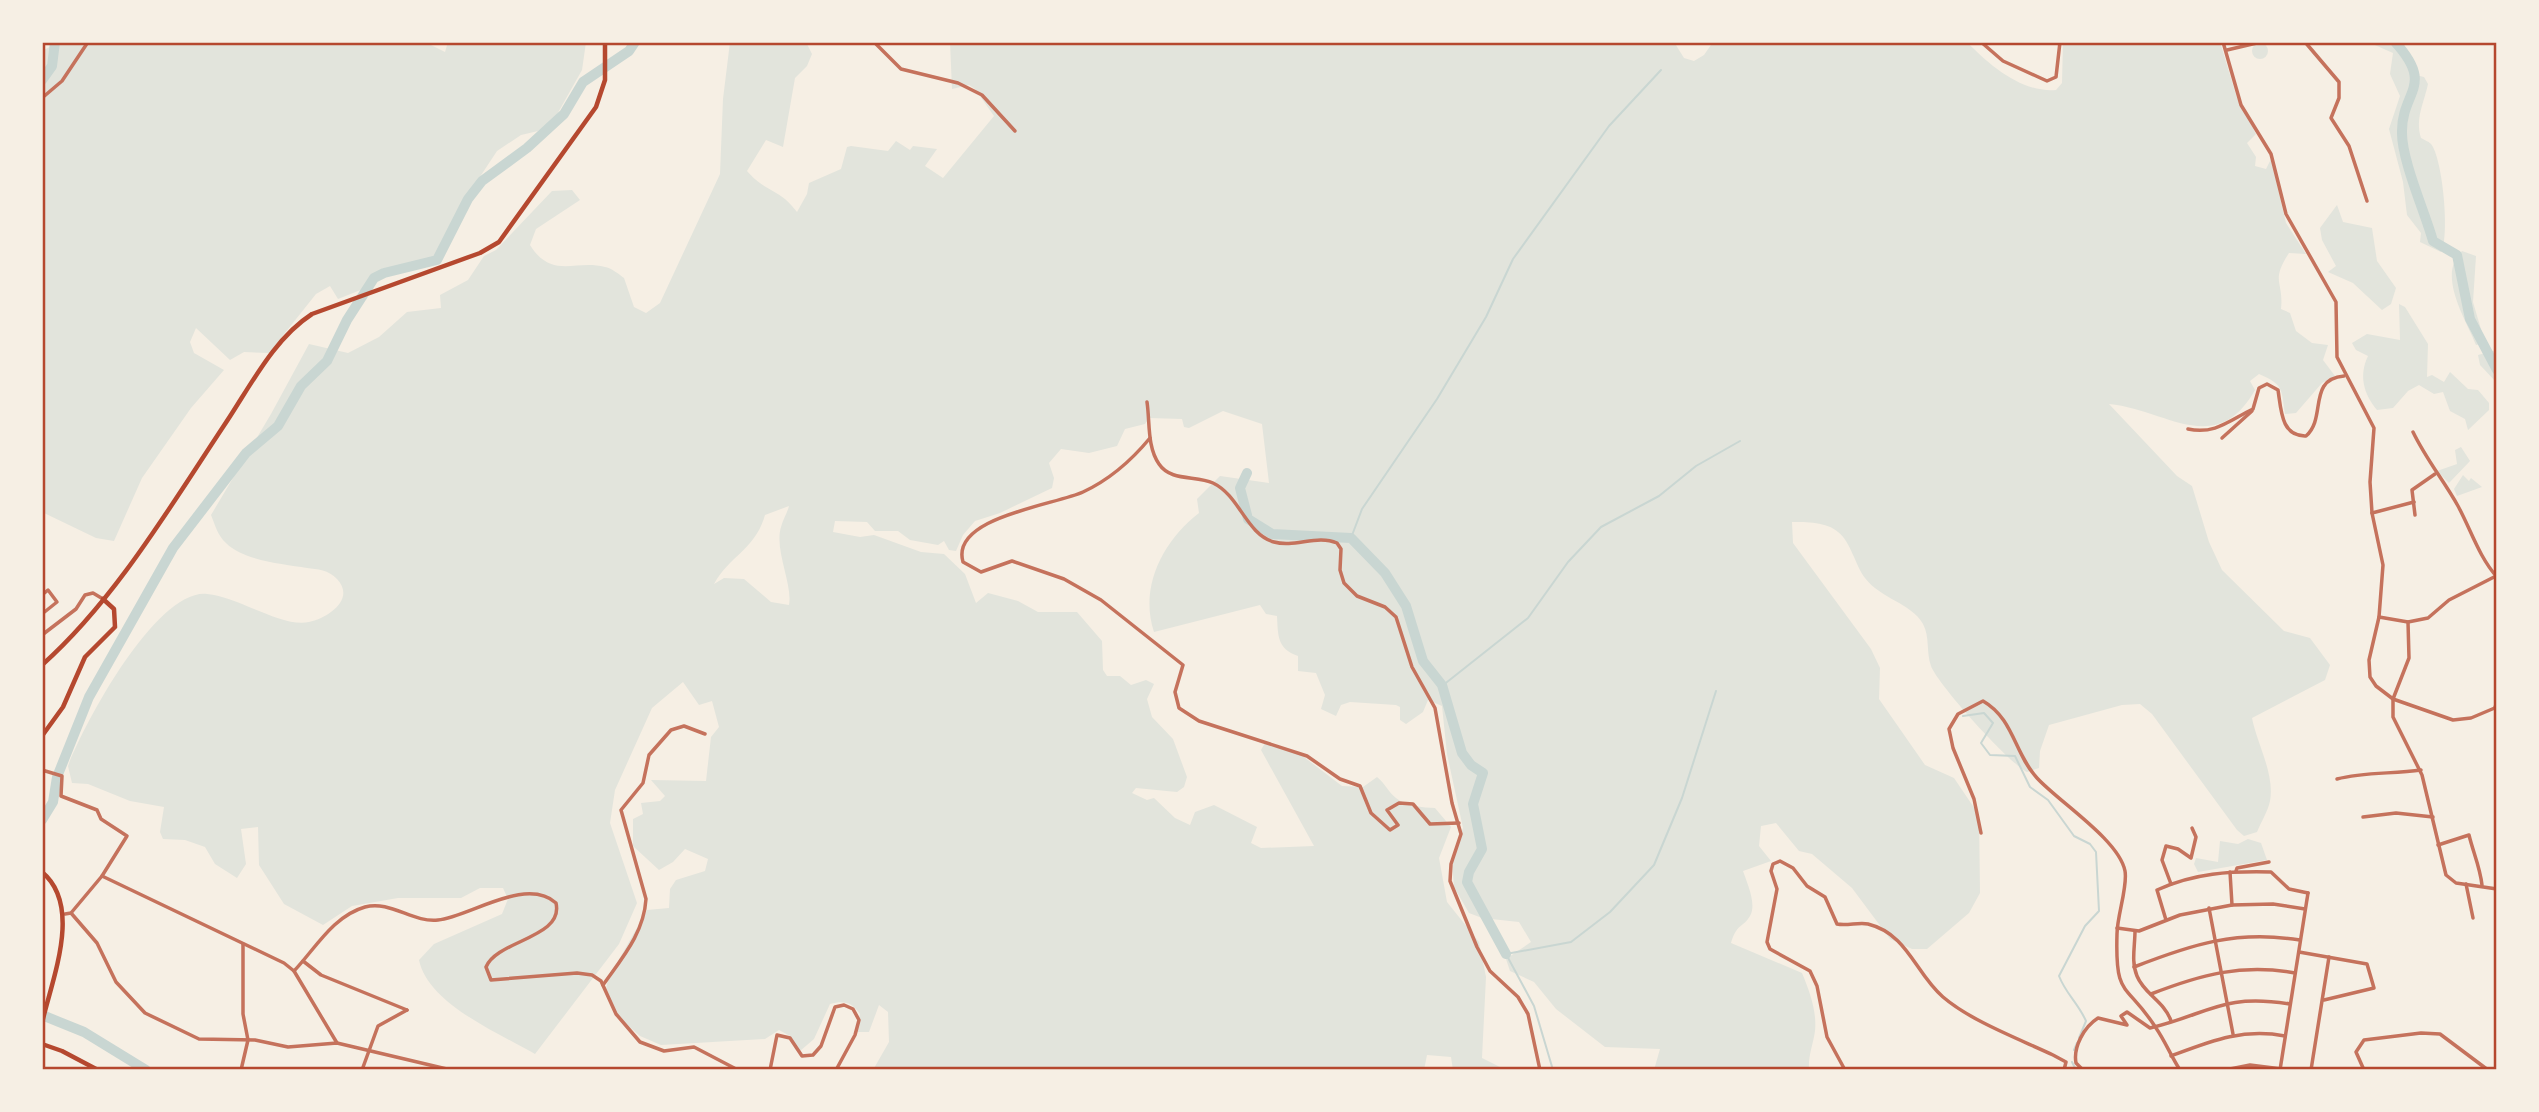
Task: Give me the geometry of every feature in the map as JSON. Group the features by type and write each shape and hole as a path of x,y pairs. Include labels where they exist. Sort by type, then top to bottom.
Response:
{"main road":[{"path":"42,665 103,599 286,336 312,314 480,253 499,242 591,116 603,89 606,71 605,42"},
{"path":"42,736 63,707 85,657 115,627 114,609 103,599"},
{"path":"42,872 57,888 68,914 42,1023"},
{"path":"42,1044 98,1070"}],"street":[{"path":"42,98 62,80 88,42"},
{"path":"874,42 901,69 957,82 982,95 1015,131"},
{"path":"1981,42 2010,65 2047,81 2056,77 2058,71 2060,42"},
{"path":"2223,42 2241,104 2271,154 2286,214 2336,302 2337,357 2344,376 2365,406 2374,428 2370,482 2372,513 2383,565 2379,617 2369,660 2370,677 2376,687 2393,699 2453,720 2471,718 2496,707 2497,700"},
{"path":"2227,50 2261,42"},
{"path":"2305,42 2339,82 2339,98 2331,118 2349,146 2367,201"},
{"path":"2222,438 2253,410 2262,384 2273,385 2278,390 2283,420 2289,431 2306,436 2314,426 2320,390 2329,380 2344,376"},
{"path":"1147,402 1150,438 1161,468 1175,476 1203,479 1217,485 1231,496 1262,536 1292,544 1326,539 1340,545 1341,576 1349,591 1384,607 1396,617 1408,658 1434,708 1449,787 1459,823 1461,838 1451,864 1450,881 1472,938 1490,971 1518,998 1528,1014 1540,1070"},
{"path":"2188,429 2216,429 2253,410"},
{"path":"2379,617 2408,622 2428,618 2449,600 2497,577 2482,558 2452,496 2435,474 2413,432"},
{"path":"1150,438 1116,473 1090,488 1048,505 983,523 969,538 961,556 963,562 981,572 1013,561 1080,587 1132,623 1183,665 1175,697 1179,708 1199,720 1315,760 1335,776 1360,786 1371,813 1390,830 1398,825 1387,813 1388,807 1407,802 1413,804 1430,824 1459,823"},
{"path":"2415,515 2414,486 2435,474"},
{"path":"2372,513 2414,502"},
{"path":"42,595 48,590 57,602 42,614"},
{"path":"42,635 76,609 85,596 93,593 103,599"},
{"path":"2408,622 2409,658 2393,699 2393,717 2421,770 2448,878 2466,884 2497,888"},
{"path":"1981,833 1974,799 1953,748 1949,729 1958,713 1983,701 2003,717 2013,732 2020,757 2037,778 2117,853 2125,875 2117,928 2116,969 2120,986 2155,1027 2180,1070"},
{"path":"603,985 632,946 645,909 646,899 621,810 643,783 649,755 671,730 684,726 705,734"},
{"path":"42,770 62,776 61,796 97,810 101,819 127,836 102,876 68,914 97,943 116,982 145,1013 199,1039 248,1040 288,1047 337,1043 451,1070"},
{"path":"2337,779 2421,770"},
{"path":"2363,817 2396,813 2433,817"},
{"path":"2171,884 2162,860 2166,846 2178,849 2191,858 2196,837 2192,828"},
{"path":"2438,845 2469,835 2479,863 2482,885"},
{"path":"1845,1070 1827,1037 1817,986 1810,971 1770,949 1767,942 1777,889 1771,870 1773,864 1780,861 1793,868 1807,886 1825,897 1837,924 1849,927 1866,923 1896,936 1926,978 1945,999 2066,1062 2064,1070"},
{"path":"2236,871 2237,868 2269,862"},
{"path":"2230,871 2232,905"},
{"path":"2166,920 2157,890 2171,884 2230,871 2271,872 2289,889 2308,893 2280,1069"},
{"path":"102,876 269,954 294,971 337,1043"},
{"path":"2466,884 2473,918"},
{"path":"294,971 345,915 367,906 402,910 438,920 492,901 542,896 556,903 557,911 552,920 545,928 493,955 486,967 486,974 491,980 584,973 597,978 603,985 616,1014 640,1042 664,1051 694,1047 738,1070"},
{"path":"2117,928 2136,931 2209,908 2232,905 2273,904 2305,909"},
{"path":"2209,908 2233,1034"},
{"path":"2136,931 2134,967 2138,979 2168,1011 2171,1021"},
{"path":"2134,967 2215,939 2255,936 2300,940"},
{"path":"240,1070 248,1040 243,1014 243,944"},
{"path":"2298,952 2367,964 2374,988 2324,1000"},
{"path":"2311,1070 2329,957"},
{"path":"303,961 321,975 407,1010 378,1026 366,1051 362,1070"},
{"path":"2151,994 2221,971 2266,968 2295,973"},
{"path":"2084,1070 2076,1063 2076,1050 2081,1037 2094,1021 2103,1018 2127,1025 2121,1016 2127,1013 2150,1028 2227,1002 2248,999 2290,1004"},
{"path":"770,1070 777,1035 790,1038 802,1056 813,1055 821,1046 835,1007 844,1004 853,1009 859,1020 855,1035 836,1070"},
{"path":"2171,1056 2233,1034 2256,1032 2285,1036"},
{"path":"2364,1070 2356,1052 2364,1040 2421,1033 2446,1037 2488,1070"},
{"path":"2225,1070 2249,1065 2289,1070"}],"shaded area":[{"path":"59,42 425,42 445,52 448,42 586,42 582,70 555,118 538,131 521,135 497,151 466,198 435,258 383,271 372,276 363,289 338,299 330,286 316,294 269,353 244,352 230,360 196,328 190,342 194,353 224,370 191,408 142,478 114,541 96,538 42,512 42,51"},
{"path":"730,42 806,42 812,54 807,66 795,78 783,147 766,140 747,171 797,212 807,194 809,183 841,169 847,147 851,146 888,151 896,141 910,150 913,146 937,149 925,166 943,178 994,116 975,89 969,85 952,89 950,42 1674,42 1684,58 1694,61 1704,55 1713,42 1967,42 2007,76 2031,87 2056,90 2062,83 2063,42 2220,42 2237,98 2256,134 2247,143 2256,157 2255,166 2266,169 2271,159 2286,223 2306,254 2289,253 2283,263 2279,276 2281,309 2290,313 2296,331 2312,343 2328,345 2323,360 2335,376 2322,383 2296,413 2285,414 2280,388 2259,374 2250,381 2255,390 2240,411 2224,422 2206,426 2188,425 2109,404 2177,476 2192,486 2209,542 2222,570 2284,631 2310,638 2330,665 2325,680 2252,718 2268,770 2271,791 2269,805 2257,832 2244,836 2237,830 2152,714 2140,704 2122,705 2049,725 2040,751 2039,768 2027,772 1991,740 1936,676 1931,666 1923,624 1911,611 1879,591 1865,578 1842,536 1822,524 1792,522 1793,543 1871,649 1880,668 1879,699 1925,765 1954,778 1979,815 1980,893 1969,913 1927,949 1912,949 1890,939 1852,888 1812,854 1799,851 1776,823 1761,826 1759,846 1771,861 1743,871 1751,894 1752,911 1731,943 1802,973 1815,1017 1809,1070 1654,1070 1660,1049 1605,1047 1556,1009 1534,982 1510,971 1506,959 1531,942 1519,922 1482,918 1469,913 1454,887 1452,860 1463,828 1447,754 1442,706 1428,700 1423,712 1406,724 1400,720 1400,707 1396,705 1350,702 1341,705 1336,716 1321,709 1325,695 1316,673 1298,671 1298,656 1286,649 1280,640 1277,616 1266,614 1260,605 1154,632 1150,598 1157,566 1175,537 1199,513 1197,499 1220,476 1269,483 1262,424 1223,411 1189,428 1184,427 1182,419 1149,418 1145,424 1125,429 1117,446 1089,453 1061,449 1049,463 1054,478 1052,488 1000,513 975,521 963,535 956,551 949,550 944,541 938,545 910,540 898,531 875,531 867,522 835,521 833,532 860,537 874,535 921,552 944,554 965,574 976,603 988,593 1018,601 1038,612 1077,612 1102,641 1103,670 1107,676 1120,676 1131,685 1146,680 1154,684 1147,699 1152,717 1173,739 1187,777 1184,787 1177,792 1136,788 1132,793 1147,800 1154,798 1175,818 1190,825 1195,812 1214,805 1257,827 1251,843 1261,848 1314,846 1261,750 1265,743 1300,754 1342,786 1363,787 1377,777 1393,796 1400,800 1414,806 1435,808 1451,827 1439,858 1447,902 1479,942 1486,977 1482,1058 1504,1069 1520,1070 1453,1070 1451,1057 1427,1055 1424,1070 873,1070 889,1042 888,1012 879,1005 869,1032 857,1032 860,1014 844,1002 830,1004 814,1039 800,1051 795,1049 790,1036 779,1030 765,1039 661,1045 640,1036 624,1022 611,1005 606,989 608,979 647,910 669,908 670,889 676,880 705,871 708,859 685,849 673,862 659,870 633,846 633,819 643,814 641,803 660,801 665,796 651,780 706,781 711,737 719,727 712,701 699,705 683,682 652,708 615,790 610,823 637,903 619,944 535,1054 450,1004 425,976 419,960 434,944 502,914 508,899 503,888 480,888 461,898 398,898 352,906 323,925 284,904 259,865 258,827 241,829 246,864 237,878 215,864 205,847 185,840 163,839 160,832 164,807 130,801 88,784 72,783 68,766 89,721 124,662 166,613 187,598 207,594 219,596 273,617 298,623 324,616 337,607 341,600 342,586 330,574 264,561 234,549 223,540 211,515 309,344 348,353 379,337 407,312 441,308 440,295 468,280 484,256 496,250 552,191 572,190 580,200 536,229 530,245 538,256 555,265 594,265 612,270 624,278 634,307 646,313 660,303 720,174 723,99","holes":["789,506 779,536 790,597 789,605 771,602 744,579 724,578 714,584 727,566 749,545 761,527 765,515"]},
{"path":"2368,42 2405,42 2403,56 2411,74 2424,77 2428,84 2419,131 2421,138 2431,144 2435,152 2442,181 2445,231 2441,252 2420,242 2421,233 2407,215 2403,182 2389,129 2400,96 2390,74 2393,53"},
{"path":"2260,43 2266,45 2266,57 2260,59 2254,57 2252,51 2254,45"},
{"path":"2337,205 2343,222 2372,228 2377,261 2396,288 2391,304 2382,310 2353,283 2328,272 2336,266 2322,240 2320,228"},
{"path":"2462,251 2476,256 2473,302 2485,343 2476,345 2453,285 2452,272"},
{"path":"2399,304 2405,307 2428,344 2427,377 2432,375 2444,382 2450,372 2468,389 2478,390 2489,403 2489,410 2468,430 2465,419 2450,411 2443,392 2434,394 2419,385 2408,391 2393,408 2377,410 2368,397 2363,377 2368,356 2356,350 2352,343 2367,334 2400,340"},
{"path":"2497,352 2497,383 2480,365 2478,355"},
{"path":"2461,447 2470,461 2449,483 2437,471 2457,464 2455,450"},
{"path":"2463,475 2482,487 2457,496 2454,489"},
{"path":"2248,839 2261,843 2267,860 2198,872 2194,864 2196,858 2218,862 2220,841 2238,844"}],"waterway":[{"path":"42,80 52,66 55,42"},
{"path":"42,820 53,802 57,777 89,697 173,548 246,453 278,426 301,386 327,361 347,320 374,278 437,260 468,199 482,181 527,148 564,114 583,82 629,51 635,42"},
{"path":"2395,42 2407,57 2415,79 2403,117 2402,131 2409,170 2433,241 2457,255 2470,319 2497,370"},
{"path":"1351,538 1362,509 1437,399 1486,317 1513,259 1609,126 1661,70"},
{"path":"1442,686 1528,618 1568,562 1601,527 1659,496 1696,466 1740,441"},
{"path":"1247,473 1240,488 1248,519 1272,534 1351,538 1385,573 1406,606 1423,661 1442,685 1462,753 1471,765 1483,773 1473,804 1482,849 1469,872 1467,882 1506,954"},
{"path":"1553,1070 1534,1006 1506,954 1571,942 1610,912 1654,865 1682,798 1716,691"},
{"path":"1963,716 1984,713 1993,723 1981,743 1990,755 2015,756 2030,787 2048,800 2074,836 2090,844 2096,852 2099,911 2085,926 2059,976 2086,1021 2079,1038"},
{"path":"42,1015 84,1032 146,1070"},
{"path":"2074,1050 2077,1043"},
{"path":"2072,1062 2076,1070"}]}
